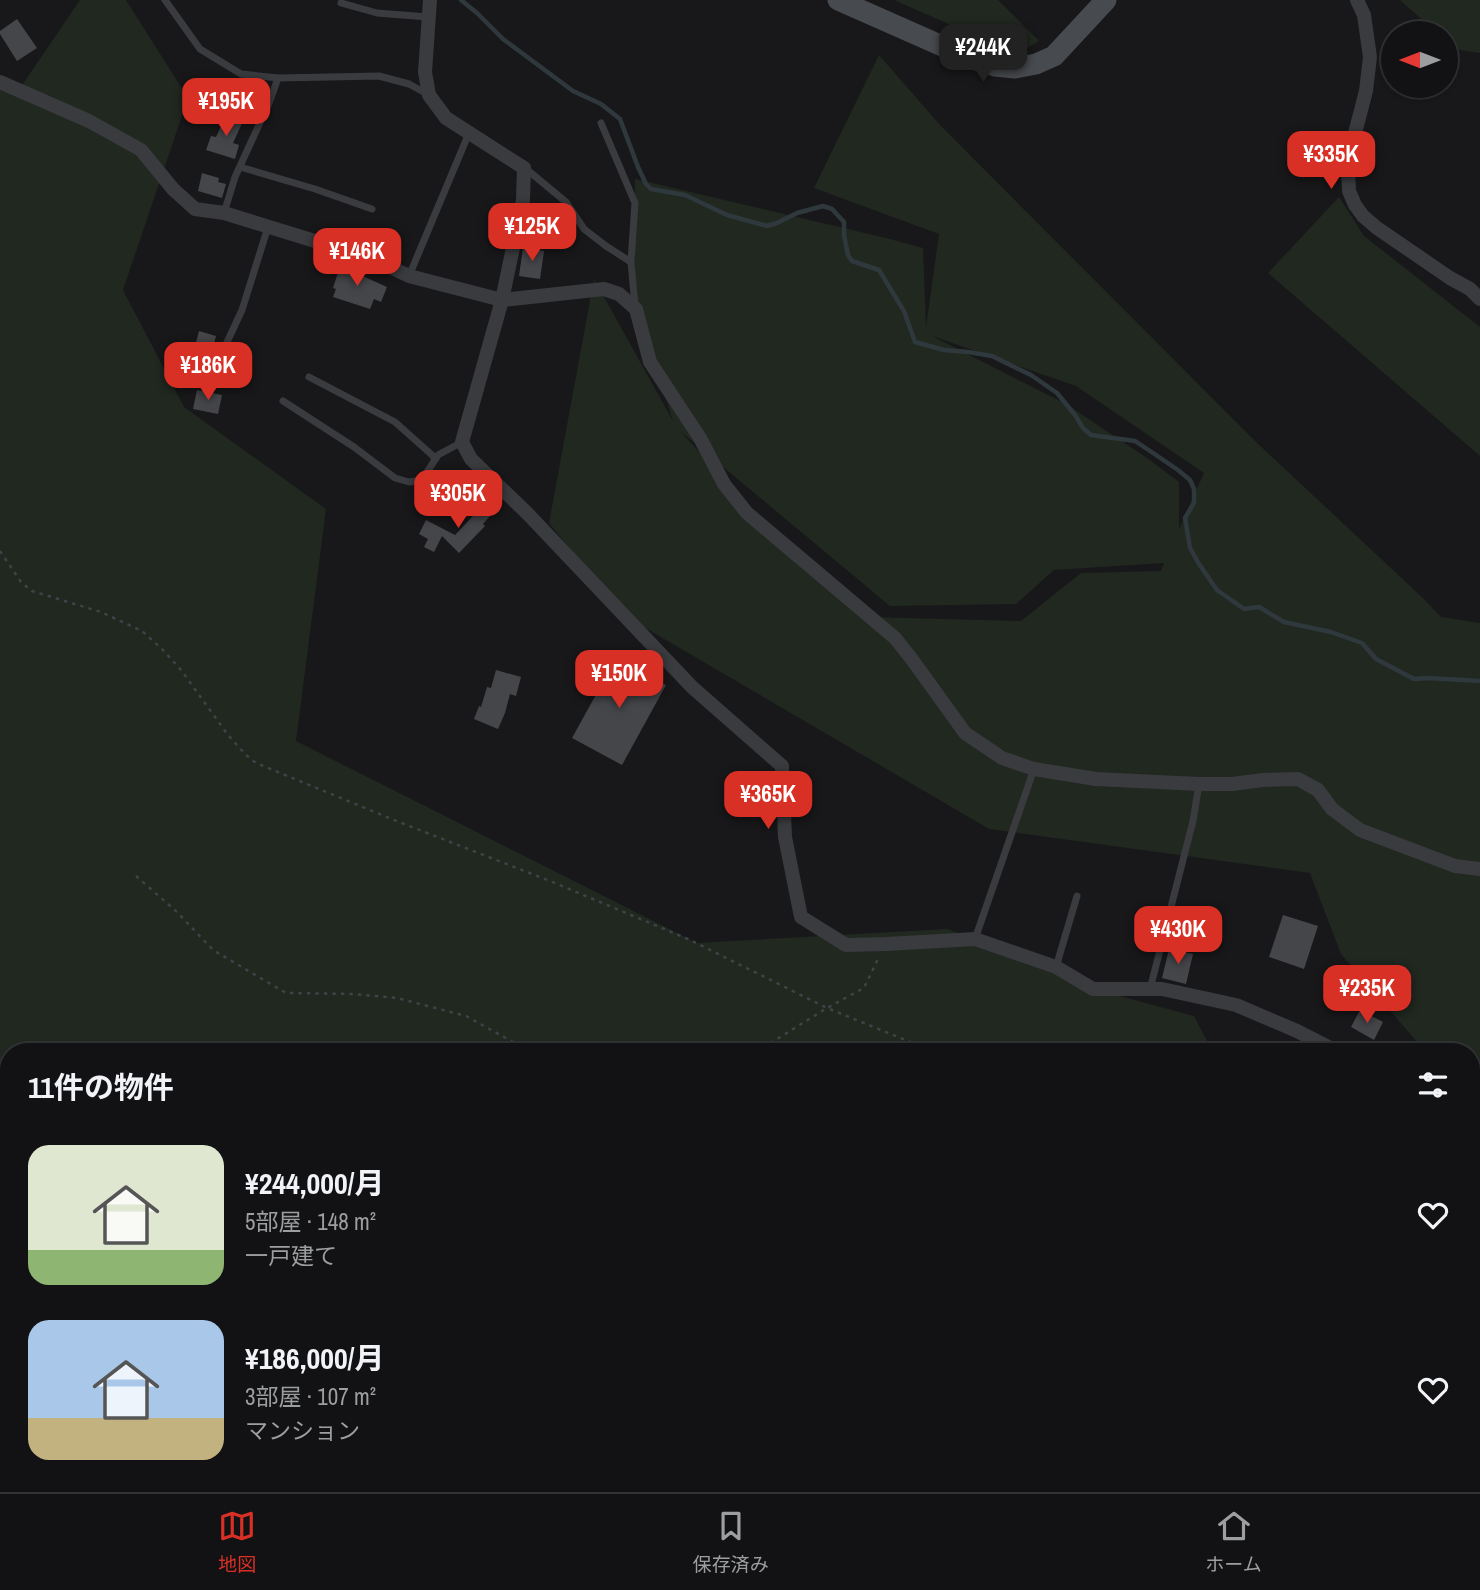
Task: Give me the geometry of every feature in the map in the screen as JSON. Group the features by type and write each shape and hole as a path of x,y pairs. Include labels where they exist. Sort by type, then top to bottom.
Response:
{"street":[{"path":"430,0 425,72 429,95 446,117 524,168 523,200 502,300 462,442 471,459 527,513 692,687 782,766 785,837 801,917 846,945 975,939 1056,967 1093,989 1161,989 1236,1005 1320,1043"},
{"path":"838,0 967,57 995,66 1014,68 1036,64 1054,56 1106,0"},
{"path":"1357,0 1364,15 1370,57 1366,91 1348,170 1349,191 1363,216 1377,228 1470,289 1480,299"},
{"path":"0,82 89,121 141,150 173,189 195,209 224,213 373,258 409,276 502,300 604,289 619,294 636,309 650,362 700,438 724,484 747,513 895,639 965,733 1002,758 1034,769 1096,779 1199,785 1298,779 1318,790 1332,809 1360,830 1455,866 1480,869"}],"lane":[{"path":"165,0 200,49 242,74 278,78 379,76 409,84 429,95"},
{"path":"341,3 377,13 428,17"},
{"path":"224,213 235,177 270,103 278,78"},
{"path":"601,123 635,203 631,262 636,309"},
{"path":"409,276 469,132"},
{"path":"240,167 372,209"},
{"path":"524,168 566,202 584,229 631,262"},
{"path":"222,353 242,310 268,227"},
{"path":"309,377 395,422 435,459"},
{"path":"283,401 354,447 395,478 409,482 422,480 438,455 462,442"},
{"path":"975,939 1034,769"},
{"path":"1150,989 1193,821 1199,785"},
{"path":"1056,967 1077,896"}],"path":[{"path":"0,551 21,582 32,591 102,612 142,631 181,670 228,735 256,763 676,934 827,1008 913,1043"},
{"path":"136,876 177,912 213,950 286,993 397,998 467,1016 515,1043"},
{"path":"771,1043 864,988 886,944"}],"shaded area":[{"path":"80,0 126,0 188,98 123,290 184,407 326,509 296,741 697,943 947,929 1056,967 1093,989 1194,1016 1208,1043 0,1043 0,84 18,91"},
{"path":"894,0 998,0 1039,41 1017,54"},
{"path":"1400,0 1480,0 1480,53 1458,50 1458,21 1424,21"},
{"path":"879,55 940,125 1255,441 1441,617 1480,623 1480,1043 1418,1043 1341,954 1310,873 989,829 625,616 549,523 594,279 673,421 635,301 635,179 923,248 926,327 939,234 814,188","holes":["932,336 1076,386 1204,473 1179,529 1179,482 1066,404","680,431 890,606 1016,604 1054,570 1164,563 1161,571 1081,573 1021,621 870,617 791,551"]},
{"path":"1339,197 1364,236 1480,327 1480,456 1268,273"}],"building":[{"path":"17,19 37,48 17,61 0,31"},
{"path":"227,113 243,121 233,143 239,145 235,159 206,150 211,136 216,137"},
{"path":"202,173 219,178 218,182 226,184 222,198 198,191"},
{"path":"523,248 544,251 540,279 519,276"},
{"path":"341,263 357,268 356,273 387,287 381,302 374,299 370,309 333,297"},
{"path":"199,331 216,336 203,386 184,381"},
{"path":"197,390 222,395 218,414 193,409"},
{"path":"437,480 453,488 445,504 441,502 435,514 423,509"},
{"path":"489,499 498,507 483,524 485,526 459,553 442,536 434,552 424,547 428,539 419,534 426,520 455,535"},
{"path":"620,651 640,660 635,670 666,685 622,765 572,738"},
{"path":"496,670 521,677 516,696 510,694 498,729 474,719 487,687 491,688"},
{"path":"1283,915 1318,926 1304,969 1269,957"},
{"path":"1169,949 1193,954 1186,984 1162,978"},
{"path":"1360,1010 1383,1022 1374,1040 1351,1027"}],"waterway":[{"path":"461,0 503,39 573,91 601,104 620,119 638,167 651,189 685,195 727,215 767,226 797,213 823,206 832,209 844,222 848,255 852,261 879,270 904,311 915,342 944,350 992,356 1031,375 1057,393 1091,435 1135,441 1178,470 1190,480 1194,489 1194,503 1185,518 1190,548 1217,590 1244,609 1259,607 1284,622 1331,632 1362,643 1376,659 1414,679 1480,681"}]}
